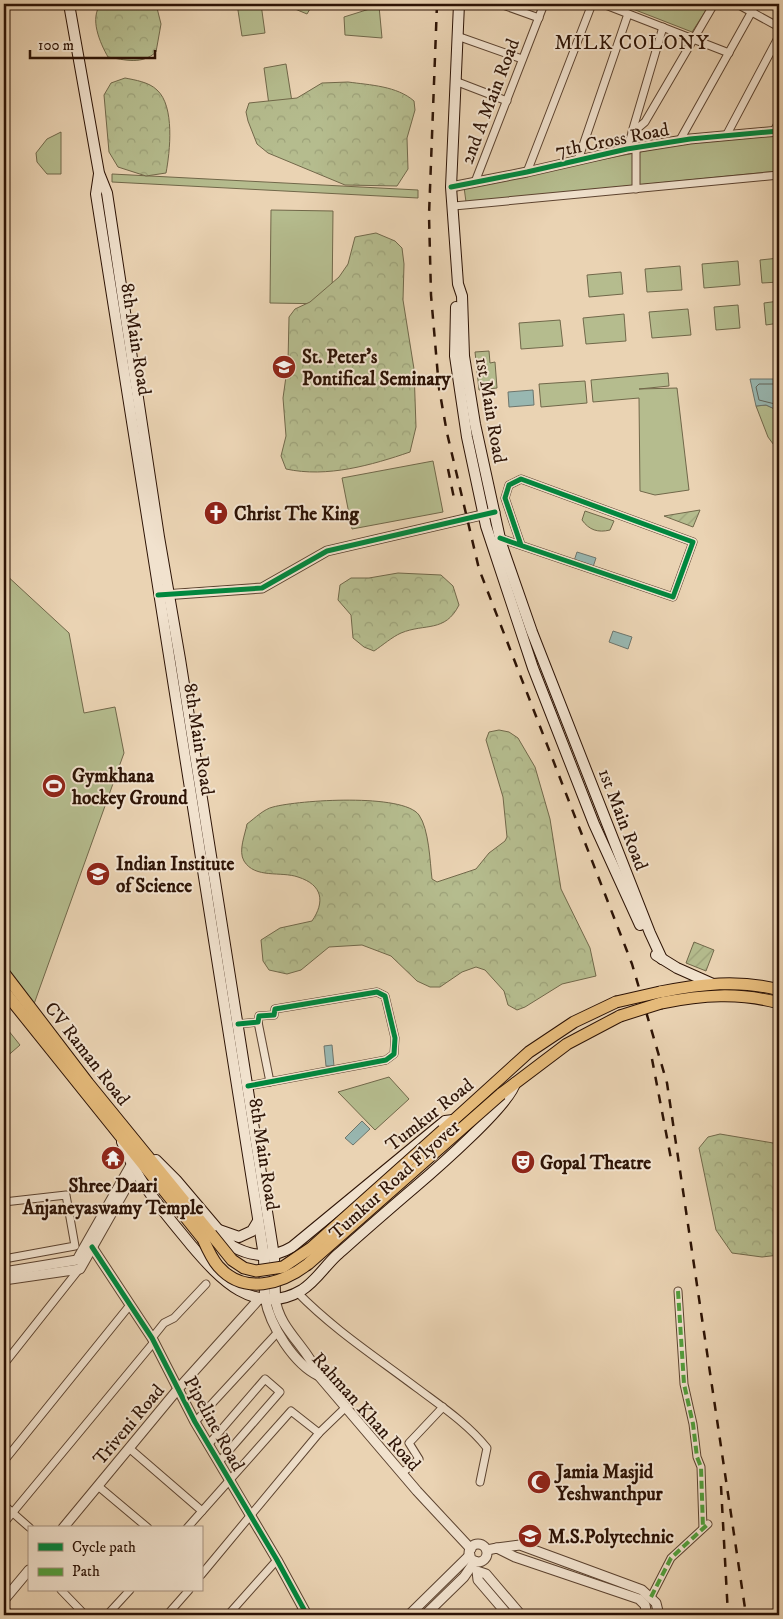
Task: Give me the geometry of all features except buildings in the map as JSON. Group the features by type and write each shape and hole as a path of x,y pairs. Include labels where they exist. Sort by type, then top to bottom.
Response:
{"highway":[{"name":"CV Raman Road","path":"4,973 144,1154 211,1234"},
{"name":"Tumkur Road","path":"211,1234 218,1266 227,1274 254,1284 282,1281 308,1264 501,1094 566,1044 661,997 713,984 779,988"},
{"name":"CV Raman Road","path":"4,991 122,1142 211,1234"},
{"name":"Tumkur Road","path":"455,1120 529,1052 574,1022 616,1002 661,997 741,995 779,1003"},
{"path":"211,1234 232,1260 244,1268 256,1272 283,1267 311,1248 455,1120"}],"main road":[{"name":"8th Main Road","path":"69,4 99,173 96,194 252,1112 269,1256 267,1298"},
{"name":"1st Main Road","path":"458,4 451,187 454,206 458,284 455,356 467,437 484,515 500,570 534,668 594,824 651,950 662,959"},
{"name":"1st Main Road","path":"458,284 462,296 464,356 479,446 500,538 553,687 662,959"},
{"name":"8th Main Road","path":"175,660 241,1114 258,1221 269,1256"},
{"path":"662,959 713,984"},
{"name":"Tumkur Road Flyover","path":"297,1292 312,1282 335,1257 423,1180 495,1111 513,1092 515,1083"},
{"path":"241,1114 252,1112"},
{"name":"Tumkur Road","path":"269,1256 286,1250 307,1235 445,1121 455,1120"},
{"path":"122,1142 133,1169 158,1206 211,1270 233,1288 267,1298 297,1292"},
{"path":"211,1234 239,1237 252,1230 258,1221"},
{"path":"211,1234 242,1252 269,1256"},
{"path":"204,1261 226,1241"}],"street":[{"path":"500,4 539,18"},
{"name":"2nd A Main Road","path":"474,182 544,4"},
{"path":"527,172 592,4"},
{"path":"603,4 729,53"},
{"path":"632,133 645,122 714,4"},
{"path":"737,4 779,27"},
{"path":"680,140 756,4"},
{"path":"578,160 628,14"},
{"path":"636,189 632,133 663,27"},
{"path":"457,36 522,59"},
{"path":"726,136 779,36"},
{"path":"455,81 507,101"},
{"path":"777,131 779,122"},
{"name":"7th Cross Road","path":"451,187 632,148 680,140 777,131"},
{"path":"454,206 779,175"},
{"path":"164,595 262,588 327,551 484,515 505,498 509,485 521,479 693,542 673,597 500,538"},
{"path":"505,498 521,545"},
{"path":"248,1086 270,1082 386,1060 394,1054 395,1038 385,996 377,992 275,1008 274,1015 259,1016 258,1022 270,1082"},
{"path":"238,1024 258,1022"},
{"path":"4,1364 92,1247 133,1169"},
{"path":"4,1280 79,1264 133,1169"},
{"path":"4,1202 66,1196 75,1246 4,1259"},
{"name":"Pipeline Road","path":"92,1247 153,1340 208,1446 277,1560 302,1613"},
{"path":"4,1272 79,1264"},
{"path":"4,1524 153,1340 164,1323 174,1318 206,1284"},
{"path":"651,1615 651,1600 671,1558 705,1526 701,1467 697,1457 693,1424 684,1384 678,1291"},
{"path":"297,1292 342,1333 443,1407 487,1448 480,1482"},
{"path":"267,1298 277,1311 284,1326 316,1366 320,1376"},
{"name":"8th Main Road","path":"267,1298 267,1311"},
{"name":"Triveni Road","path":"66,1526 178,1388 267,1298"},
{"path":"4,1461 130,1305"},
{"name":"Rahman Khan Road","path":"267,1311 277,1333 308,1371 320,1376 474,1560"},
{"path":"195,1422 277,1333"},
{"path":"208,1446 265,1379 280,1392 219,1462"},
{"path":"402,1473 419,1459 409,1443 443,1407"},
{"path":"202,1574 319,1433 346,1408"},
{"path":"189,1526 291,1411 319,1433"},
{"path":"128,1448 202,1511"},
{"path":"98,1486 146,1526"},
{"path":"4,1505 28,1526"},
{"path":"425,1615 464,1577 474,1560 478,1544 487,1550 497,1548 517,1551 644,1596 658,1606 659,1615"},
{"path":"497,1548 515,1557 639,1599 645,1605 647,1615"},
{"path":"409,1615 474,1560 485,1559 487,1550"},
{"path":"228,1615 277,1560"},
{"path":"474,1560 478,1580 508,1615"},
{"path":"474,1560 515,1615"},
{"path":"474,1560 521,1615"},
{"path":"4,1600 28,1571"},
{"path":"63,1592 85,1615"},
{"path":"106,1615 128,1592"},
{"path":"167,1615 187,1592"},
{"path":"4,1609 12,1615"}],"green space":[{"path":"101,4 156,4 161,24 156,52 145,59 133,61 108,57 99,38 96,23 96,16"},
{"path":"237,4 261,4 265,33 242,36"},
{"path":"283,4 313,4 307,14"},
{"path":"620,4 710,4 692,32"},
{"path":"379,6 382,38 345,35 344,17"},
{"path":"286,64 292,102 269,105 264,68"},
{"path":"125,78 150,85 163,97 167,107 170,130 166,173 146,176 118,167 109,152 104,95 111,83"},
{"path":"348,82 391,89 400,92 414,101 415,110 407,138 408,169 397,186 345,185 268,153 257,144 246,112 249,103 297,98 322,83"},
{"path":"61,132 61,174 47,174 37,162 36,153 47,139"},
{"path":"773,134 779,171 466,202 464,187 680,144"},
{"path":"112,174 418,190 418,198 112,182"},
{"path":"271,210 333,211 332,304 270,303"},
{"path":"376,233 395,241 402,248 404,264 403,300 414,369 416,427 410,452 349,469 317,472 286,469 281,456 286,436 283,398 288,362 289,317 295,309 310,302 339,277 348,264 355,237"},
{"path":"779,258 779,282 762,283 760,260"},
{"path":"738,261 740,285 704,288 702,264"},
{"path":"680,266 682,290 647,292 645,269"},
{"path":"621,272 623,294 589,297 587,275"},
{"path":"779,301 779,323 766,325 764,303"},
{"path":"738,305 740,328 716,330 714,307"},
{"path":"688,309 691,335 652,338 649,312"},
{"path":"624,314 626,341 586,344 583,318"},
{"path":"560,320 563,346 521,349 519,323"},
{"path":"489,351 490,363 495,362 497,388 479,390 475,352"},
{"path":"668,373 669,386 639,389 677,388 689,490 655,495 640,491 639,398 593,402 591,380"},
{"path":"585,381 587,403 541,407 539,384"},
{"path":"766,405 779,411 779,452 768,437 756,406"},
{"path":"433,461 443,512 352,529 342,478"},
{"path":"700,510 693,527 664,516"},
{"path":"585,511 614,521 610,530 598,531 588,526 582,520"},
{"path":"4,573 69,633 84,713 115,707 124,753 34,1004 4,965"},
{"path":"398,573 441,575 453,586 459,605 453,614 441,624 401,633 374,651 364,647 353,638 351,615 338,600 340,585 351,578 369,578"},
{"path":"499,730 509,732 518,738 535,767 550,819 561,889 590,948 596,976 562,984 517,1010 508,1005 504,991 485,970 476,967 462,972 440,987 430,987 417,981 391,956 362,945 329,947 301,970 287,974 269,970 263,961 261,940 280,928 312,921 320,901 317,889 306,880 291,875 269,874 249,867 242,857 242,843 247,824 266,810 286,804 350,800 393,803 409,808 419,815 425,829 432,879 437,882 476,869 489,853 505,841 507,837 503,797 486,740 489,732"},
{"path":"694,942 714,950 706,971 686,963"},
{"path":"4,1025 20,1045 4,1059"},
{"path":"389,1077 409,1099 375,1130 338,1092"},
{"path":"720,1134 779,1144 779,1255 762,1257 732,1253 716,1230 699,1148 708,1137"}],"water":[{"path":"750,379 779,379 779,411 766,405 756,406"},
{"path":"533,390 534,405 509,407 508,392"},
{"path":"577,552 596,558 593,567 574,561"},
{"path":"613,631 632,637 628,649 609,642"},
{"path":"332,1045 334,1066 326,1066 324,1046"},
{"path":"362,1121 370,1129 353,1145 345,1138"}],"railway":[{"path":"437,4 429,215 431,295 439,388 447,433 479,569 632,964 667,1083 746,1615"},
{"path":"448,469 455,503"},
{"path":"652,1059 672,1164"},
{"path":"721,1486 728,1615"}],"marked path":[{"path":"678,1291 684,1384 693,1424 697,1457 701,1467 703,1528"},
{"path":"651,1597 671,1558 708,1524"}],"cycle path":[{"path":"451,187 627,149 690,139 779,131"},
{"path":"500,538 673,597 693,542 521,479 509,485 505,498 521,545"},
{"path":"158,595 262,588 327,551 495,512"},
{"path":"238,1024 258,1022 259,1016 274,1015 275,1009 377,992 385,996 395,1038 394,1054 386,1060 248,1086"},
{"path":"92,1247 152,1338 195,1422 277,1560 307,1615"}],"place":[{"name":"St. Peter's Pontifical Seminary","path":"284,367"},
{"name":"Christ The King","path":"216,513"},
{"name":"Gymkhana hockey Ground","path":"54,786"},
{"name":"Indian Institute of Science","path":"98,874"},
{"name":"Shree Daari Anjaneyaswamy Temple","path":"113,1158"},
{"name":"Gopal Theatre","path":"523,1162"},
{"name":"Jamia Masjid Yeshwanthpur","path":"539,1482"},
{"name":"M.S.Polytechnic","path":"530,1536"}],"district":[{"name":"MILK COLONY","path":"632,42"}]}
